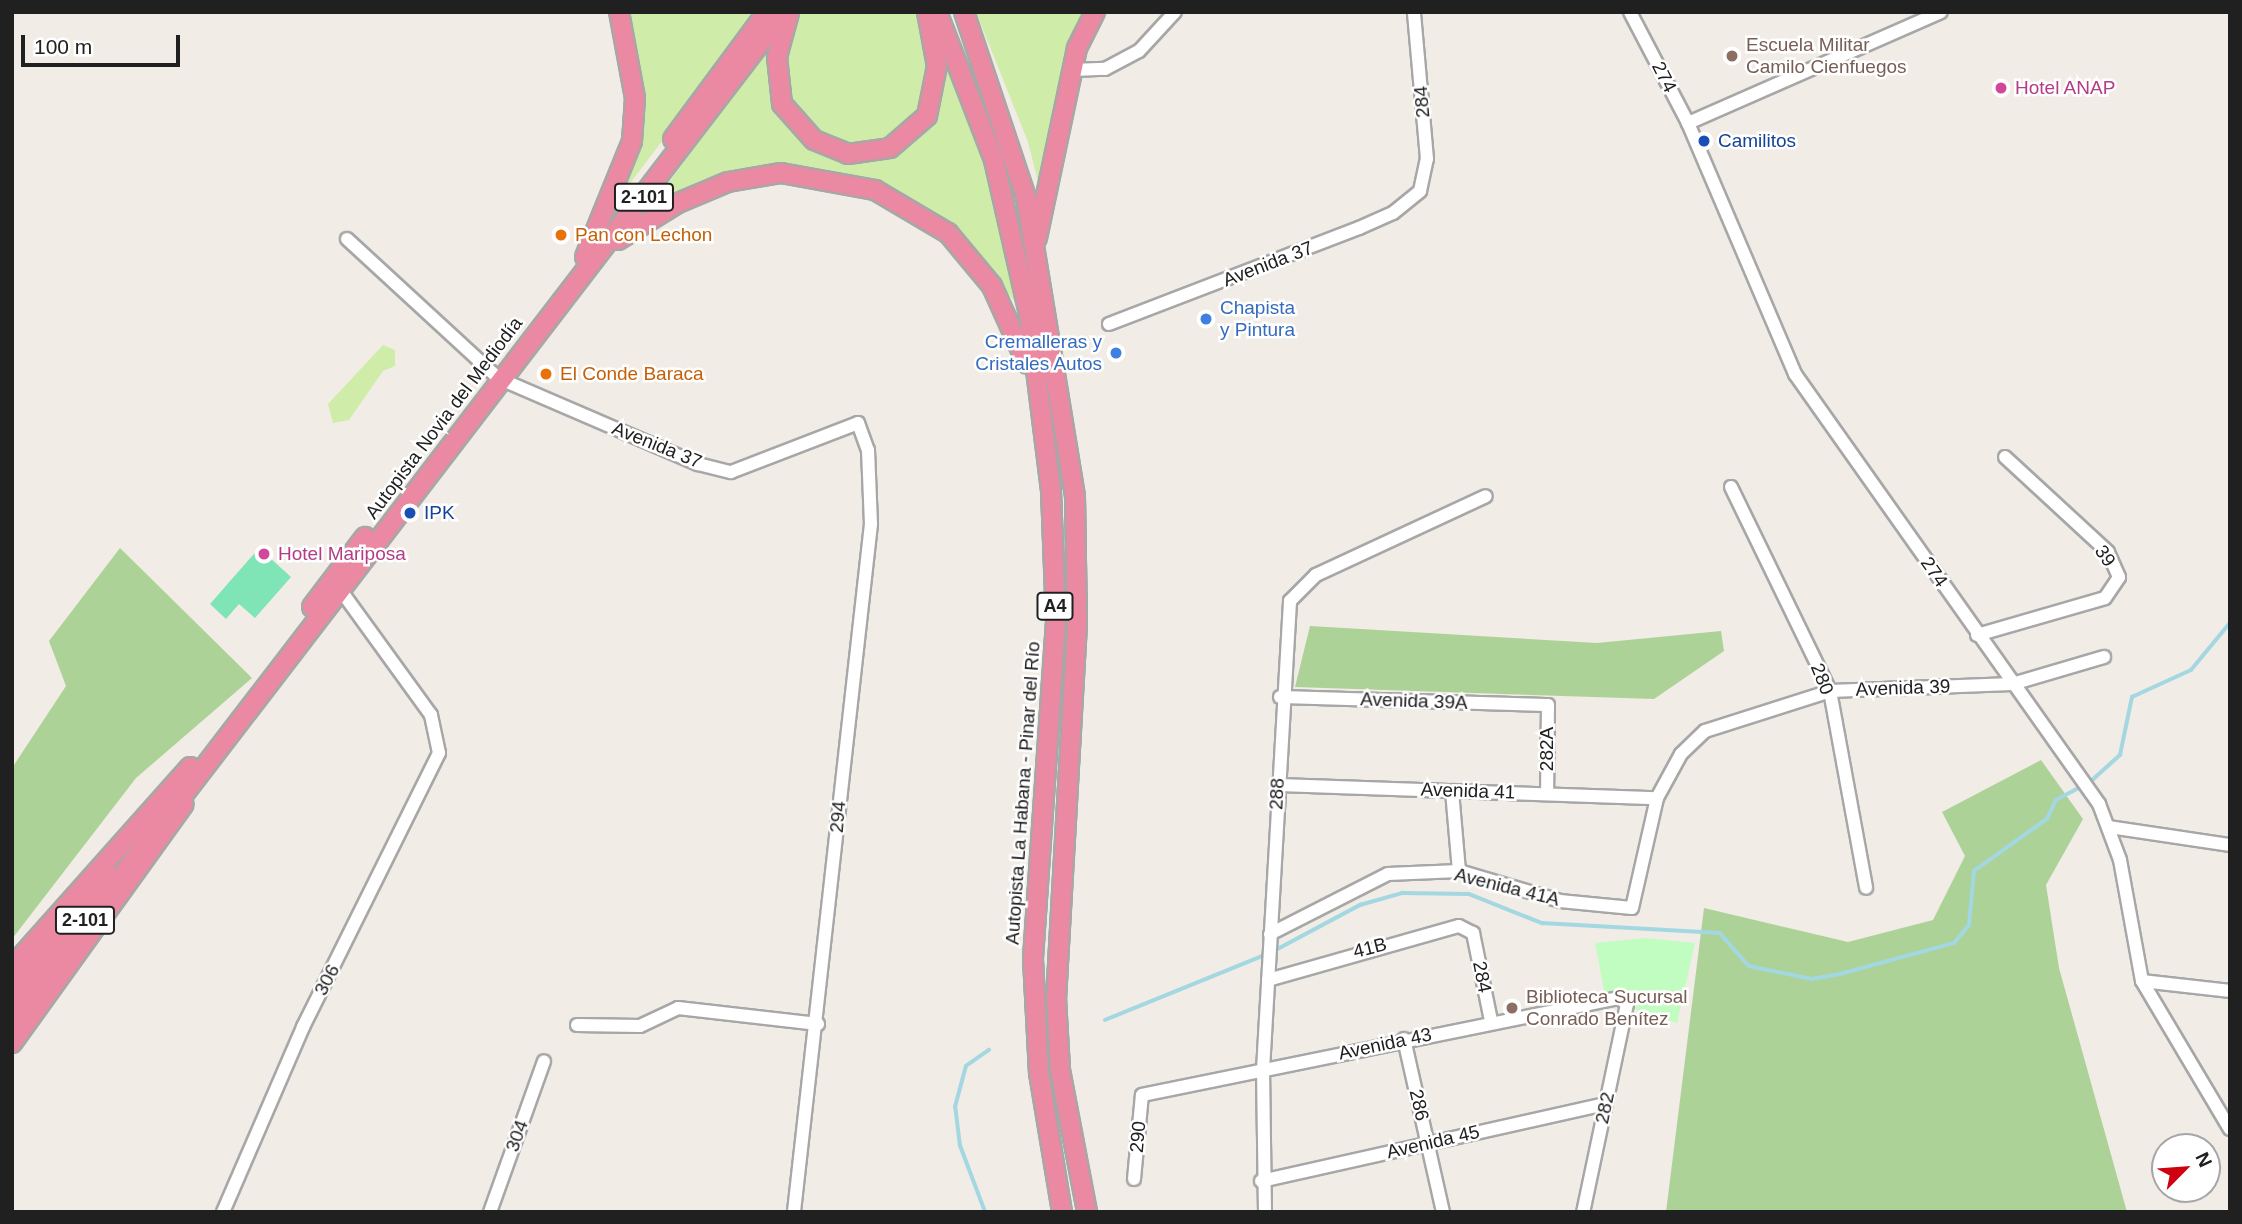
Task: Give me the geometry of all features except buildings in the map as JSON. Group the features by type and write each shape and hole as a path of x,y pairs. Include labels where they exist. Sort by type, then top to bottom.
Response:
{"highway":[{"path":"592,256 632,141 635,98 619,12"},
{"name":"Autopista Novia del Mediodía","path":"592,256 767,12"},
{"path":"787,12 777,57 782,104 802,131 848,154 891,148 927,116 937,66 927,12"},
{"name":"Autopista Novia del Mediodía","path":"12,992 196,767 495,375 787,12"},
{"name":"Autopista La Habana - Pinar del Río","path":"937,12 994,160 1029,314 1051,491 1055,621 1033,959 1039,1073 1062,1212"},
{"name":"A4","path":"964,12 1014,147 1036,245 1075,496 1077,624 1056,998 1060,1070 1087,1212"},
{"path":"1036,245 1072,70 1096,12"},
{"path":"592,256 678,203 729,182 781,173 827,177 911,207 948,233 992,286 1015,327 1051,491"},
{"path":"12,967 196,767"},
{"path":"12,1043 163,840 196,767"},
{"name":"Autopista Novia del Mediodía","path":"12,1018 154,820"}],"street":[{"path":"1072,70 1105,69 1139,51 1175,12"},
{"name":"284","path":"1414,12 1427,159 1420,191"},
{"name":"274","path":"1630,12 1688,123 1795,374 1977,635 2089,786 2109,827 2142,981 2230,1129"},
{"path":"1688,123 1941,12"},
{"name":"Avenida 37","path":"1109,324 1359,228 1394,213 1420,191"},
{"name":"Avenida 37","path":"347,239 495,375 698,464 732,472 858,423"},
{"name":"294","path":"794,1212 818,1024 871,524 868,450 858,423"},
{"name":"39","path":"1977,635 2105,598 2119,577 2108,552 2005,457"},
{"name":"280","path":"1731,486 1830,691 1866,888"},
{"name":"288","path":"1265,1212 1261,1181 1263,1070 1280,697 1290,601 1300,586 1486,496"},
{"name":"306","path":"223,1212 303,1027 439,752 431,715 337,585"},
{"name":"Avenida 39","path":"1657,798 1681,754 1704,731 1830,691 2012,684 2105,657"},
{"name":"Avenida 39A","path":"1280,697 1548,705"},
{"name":"282A","path":"1547,794 1548,705"},
{"name":"Avenida 41","path":"1278,785 1657,798"},
{"path":"1452,791 1459,871"},
{"name":"Avenida 41A","path":"1270,934 1388,874 1459,871 1560,901 1632,908 1657,798"},
{"path":"2109,827 2230,845"},
{"name":"41B","path":"1268,979 1459,926 1473,933"},
{"name":"284","path":"1473,933 1491,1021"},
{"path":"2142,981 2230,990"},
{"name":"Avenida 43","path":"1142,1095 1605,998 1627,1004"},
{"name":"282","path":"1583,1212 1627,1004"},
{"path":"577,1025 640,1026 678,1008 818,1024"},
{"name":"286","path":"1404,1039 1443,1212"},
{"name":"304","path":"490,1212 544,1060"},
{"name":"290","path":"1134,1179 1142,1095"},
{"name":"Avenida 45","path":"1261,1181 1605,1104"}],"green space":[{"path":"624,12 760,12 625,190 634,154"},
{"path":"799,12 920,12 930,56 924,108 886,143 838,146 797,119 782,80"},
{"path":"976,12 1087,12 1043,202 1028,142"},
{"path":"776,36 778,109 808,145 902,148 935,112 944,79 940,38 986,166 1017,304 943,220 900,192 846,174 795,166 753,170 690,188 645,215"},
{"path":"383,345 395,350 395,366 383,371 349,420 333,423 328,404"},
{"path":"120,548 252,678 136,778 12,939 12,768 66,686 49,641"},
{"path":"259,548 291,577 255,618 239,604 226,619 210,604"},
{"path":"1310,626 1597,643 1721,631 1724,651 1654,699 1295,687"},
{"path":"2041,760 2083,819 2046,885 2059,968 2127,1212 1666,1212 1704,908 1848,942 1933,920 1965,856 1942,812"},
{"path":"1646,938 1695,943 1677,1023 1606,1000 1595,943"}],"waterway":[{"path":"2089,783 2120,755 2132,697 2191,670 2230,623"},
{"path":"1272,952 1360,905 1402,893 1469,894 1542,923 1720,933 1749,966 1812,979 1840,974 1954,943 1969,925 1974,871 2047,819 2056,800 2082,786"},
{"path":"1105,1020 1265,955"},
{"path":"985,1212 960,1146 955,1107 966,1066 989,1050"}],"place":[{"name":"Escuela Militar Camilo Cienfuegos","path":"1732,56"},
{"name":"Hotel ANAP","path":"2001,88"},
{"name":"Camilitos","path":"1704,141"},
{"name":"Pan con Lechon","path":"561,235"},
{"name":"Chapista y Pintura","path":"1206,319"},
{"name":"Cremalleras y Cristales Autos","path":"1116,353"},
{"name":"El Conde Baraca","path":"546,374"},
{"name":"IPK","path":"410,513"},
{"name":"Hotel Mariposa","path":"264,554"},
{"name":"Biblioteca Sucursal Conrado Benítez","path":"1512,1008"}]}
